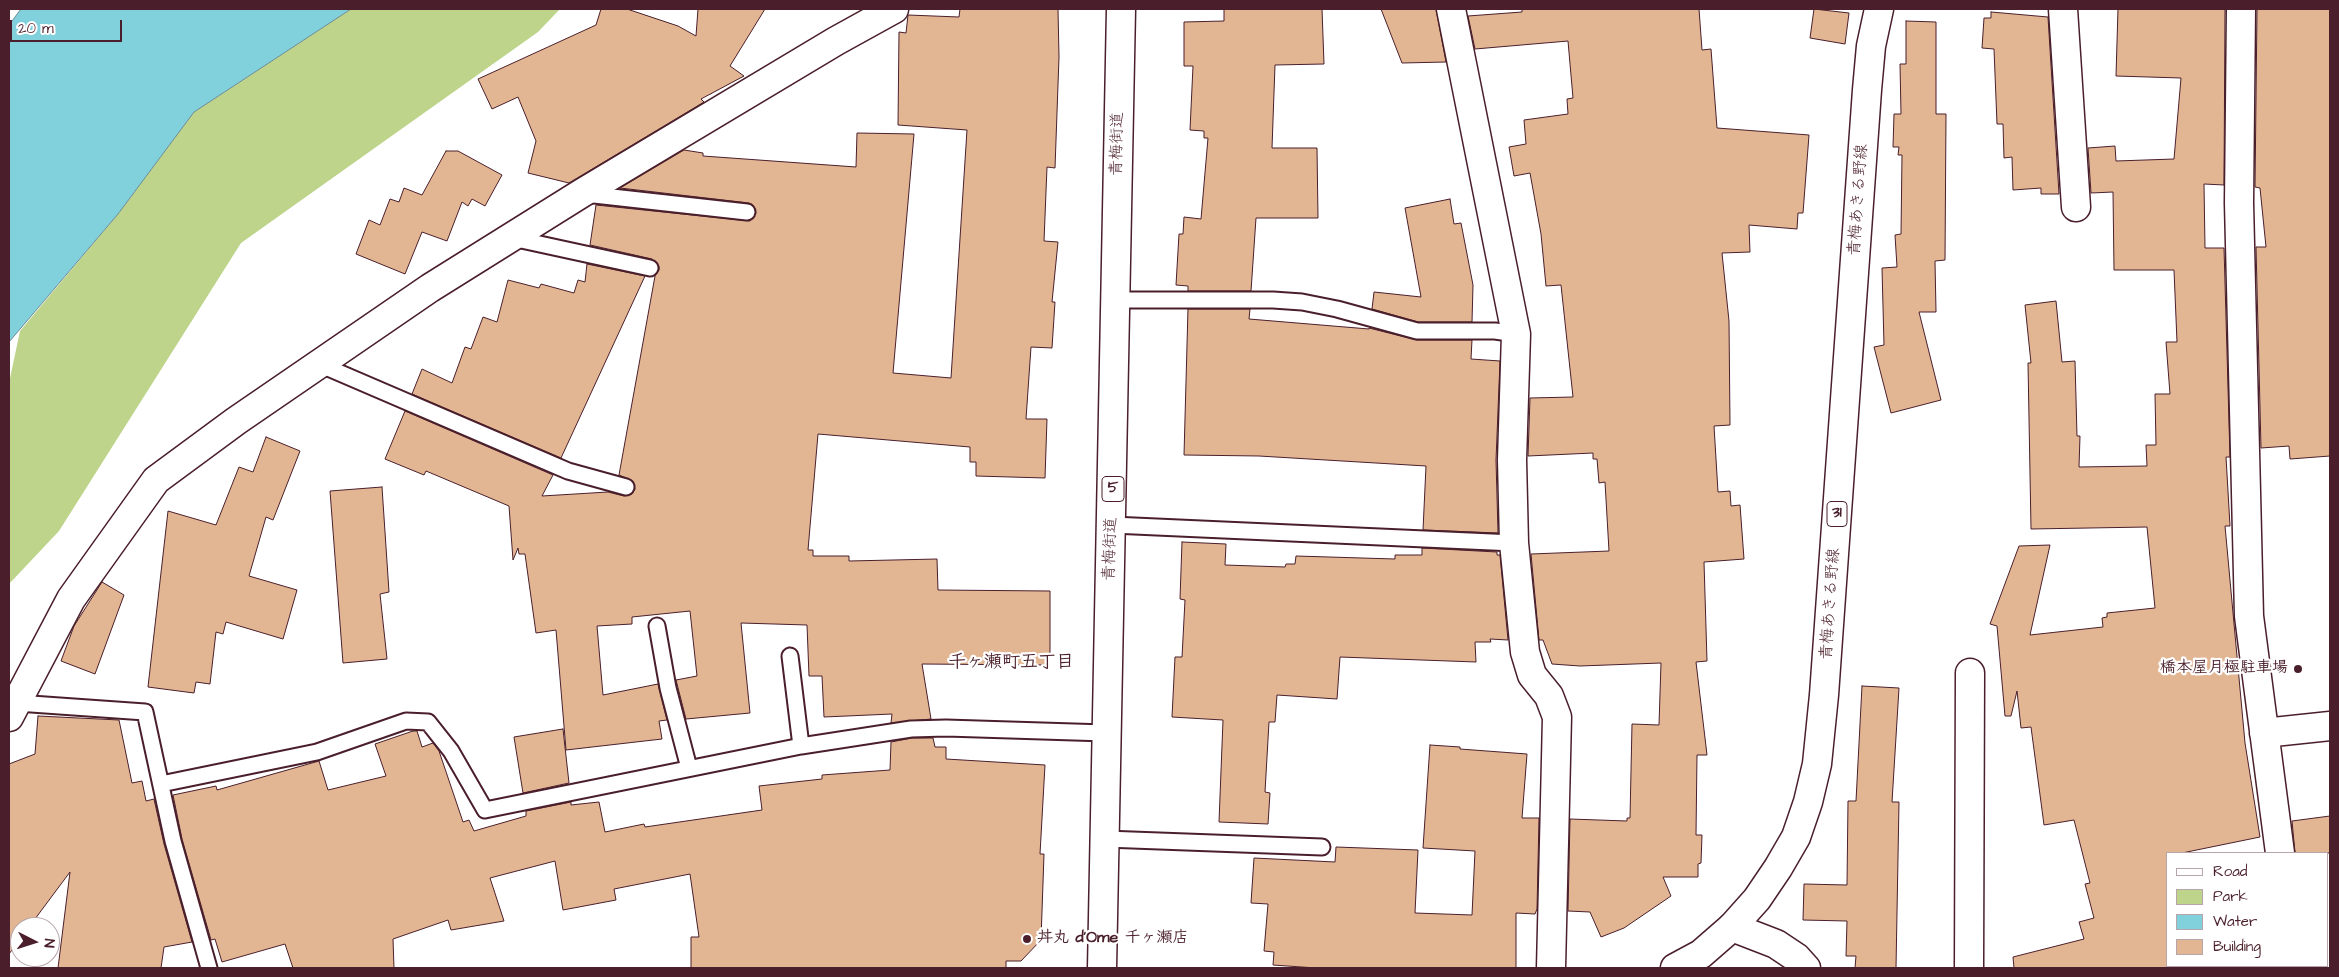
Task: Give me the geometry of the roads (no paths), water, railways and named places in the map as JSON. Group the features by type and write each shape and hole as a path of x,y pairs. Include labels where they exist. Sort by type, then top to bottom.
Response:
{"street":[{"path":"13,710 71,599 156,480 430,288 836,41 894,9"},
{"name":"青梅街道","path":"1102,968 1112,525 1120,9"},
{"path":"1451,9 1516,334 1512,460 1514,543 1525,652 1532,675 1549,696 1557,717 1551,968"},
{"name":"青梅あきる野線","path":"1675,968 1701,954 1732,926 1757,899 1796,837 1808,802 1817,764 1824,695 1867,90 1871,46 1879,9"},
{"path":"2063,9 2076,207"},
{"path":"2241,9 2239,203 2249,616 2280,852"},
{"path":"1969,968 1970,673"},
{"path":"2264,733 2330,726"},
{"path":"1732,926 1776,944 1797,958 1806,968"}],"lane":[{"path":"582,194 747,212"},
{"path":"512,238 650,268"},
{"path":"1116,300 1273,300 1302,302 1337,309 1417,331 1495,331 1516,334"},
{"path":"319,364 568,471 626,487"},
{"path":"1112,525 1514,543"},
{"path":"657,626 668,688 689,768"},
{"path":"790,656 801,746"},
{"path":"13,710 146,712 172,841 209,968"},
{"path":"160,784 317,752 406,721 428,722 451,751 485,810 801,746 911,729 946,728 1106,733"},
{"path":"1105,839 1322,847"}],"water":[{"path":"21,9 351,9 194,112 118,214 9,342 9,25"}],"place":[{"name":"橋本屋月極駐車場","path":"2298,669"},
{"name":"丼丸 d'Ome 千ヶ瀬店","path":"1027,939"}],"district":[{"name":"千ヶ瀬町五丁目","path":"1011,663"}]}
